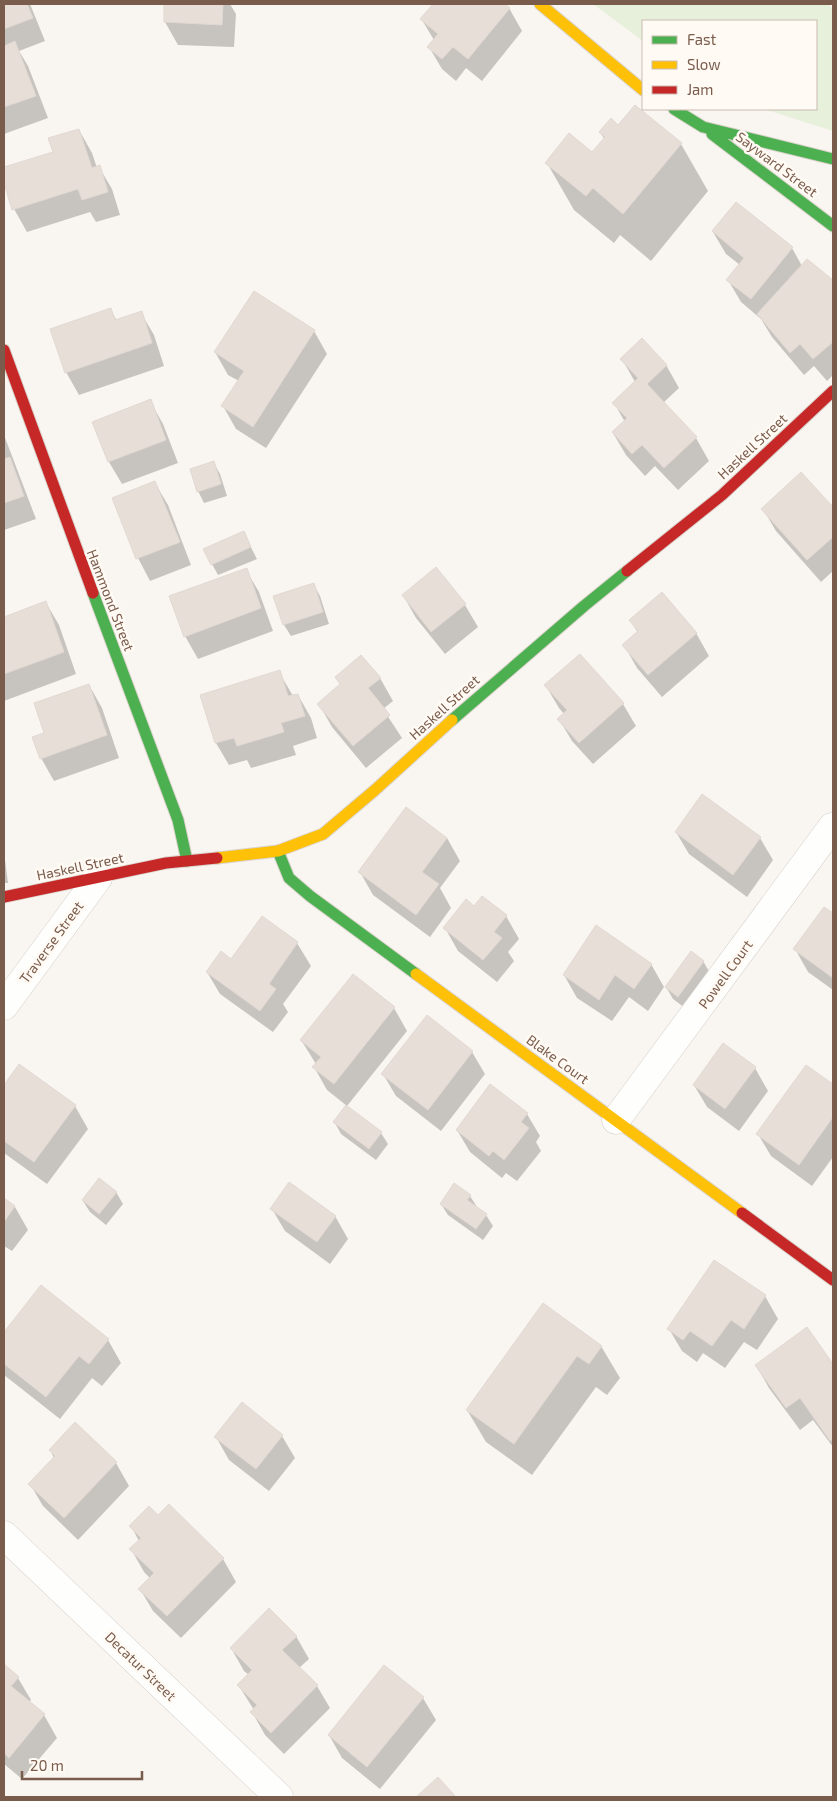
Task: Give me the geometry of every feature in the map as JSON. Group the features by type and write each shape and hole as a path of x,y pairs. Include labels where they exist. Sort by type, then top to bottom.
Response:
{"street":[{"path":"540,4 642,89"},
{"path":"676,110 703,127 833,159"},
{"name":"Sayward Street","path":"703,127 833,226"},
{"name":"Hammond Street","path":"4,350 178,820 187,860"},
{"name":"Haskell Street","path":"4,898 166,863 278,851 322,834 375,790 462,711 584,606 722,495 833,391"},
{"name":"Powell Court","path":"616,1120 832,826"},
{"name":"Blake Court","path":"278,851 289,878 310,896 833,1280"},
{"name":"Traverse Street","path":"4,1006 98,878"},
{"name":"Decatur Street","path":"4,1535 279,1797"}],"green space":[{"path":"593,4 829,4 833,11 833,131 767,110 817,110 817,20 642,20 642,40"}],"building":[{"path":"4,4 27,4 33,18 4,29"},
{"path":"164,4 223,4 222,25 164,22"},
{"path":"433,4 505,4 510,8 468,59 453,47 442,59 427,47 438,34 420,19"},
{"path":"15,41 36,96 4,107 4,46"},
{"path":"635,105 682,143 623,214 593,188 586,196 545,163 569,133 592,152 605,137 599,132 611,118 618,125"},
{"path":"79,129 92,168 100,165 108,192 82,200 78,189 12,210 4,183 4,167 53,152 48,138"},
{"path":"736,202 793,247 751,299 726,280 744,258 712,231"},
{"path":"807,259 833,280 833,342 813,359 800,344 790,353 757,314"},
{"path":"254,291 315,330 253,427 221,406 244,371 214,352"},
{"path":"111,308 115,320 142,311 152,343 65,373 50,329"},
{"path":"642,338 667,365 647,384 697,437 664,468 642,445 632,454 612,432 627,418 612,403 638,378 620,359"},
{"path":"151,399 166,440 108,462 92,422"},
{"path":"10,457 24,496 4,503 4,459"},
{"path":"214,461 221,484 197,492 190,469"},
{"path":"801,472 833,507 833,537 807,560 761,509"},
{"path":"155,481 180,542 136,559 112,498"},
{"path":"244,531 251,547 211,565 203,549"},
{"path":"436,567 466,604 431,632 402,595"},
{"path":"247,568 261,608 184,637 169,596"},
{"path":"314,583 323,612 283,625 273,596"},
{"path":"662,592 697,633 648,675 622,645 638,631 629,620"},
{"path":"46,601 64,652 4,674 4,617"},
{"path":"580,654 624,703 579,743 557,719 567,710 544,685"},
{"path":"361,655 381,678 368,688 390,715 353,746 317,704 340,684 335,677"},
{"path":"280,670 288,696 298,694 305,716 281,723 284,732 237,746 234,738 215,743 200,695"},
{"path":"89,684 107,735 40,759 32,737 44,733 34,703"},
{"path":"702,794 761,837 733,875 675,832"},
{"path":"406,807 447,838 422,872 439,884 416,915 358,872"},
{"path":"482,896 507,915 494,932 502,938 483,960 443,928 466,899 474,906"},
{"path":"824,907 833,913 833,978 793,949"},
{"path":"262,916 298,942 269,984 276,989 260,1011 206,972 221,951 231,959"},
{"path":"596,925 652,964 634,989 615,975 599,1000 563,975"},
{"path":"691,951 704,961 678,997 665,987"},
{"path":"353,974 395,1007 334,1084 312,1067 321,1057 300,1040"},
{"path":"427,1015 473,1051 428,1110 381,1074"},
{"path":"723,1043 756,1067 725,1109 693,1085"},
{"path":"19,1064 76,1105 34,1162 4,1141 4,1085"},
{"path":"806,1065 833,1084 833,1117 799,1165 756,1134"},
{"path":"490,1084 528,1113 521,1122 529,1128 504,1160 493,1151 489,1156 456,1130"},
{"path":"346,1105 382,1132 369,1149 333,1122"},
{"path":"99,1178 117,1192 99,1214 82,1200"},
{"path":"289,1182 336,1216 317,1242 270,1209"},
{"path":"454,1183 471,1195 467,1200 487,1214 476,1229 440,1204"},
{"path":"4,1198 15,1206 4,1222"},
{"path":"714,1260 766,1295 744,1329 731,1320 712,1346 690,1331 683,1340 667,1329"},
{"path":"41,1285 109,1339 89,1364 79,1356 46,1397 4,1364 4,1332"},
{"path":"543,1303 602,1346 589,1364 577,1356 514,1444 466,1410"},
{"path":"807,1327 833,1364 833,1439 830,1441 800,1398 786,1408 755,1365"},
{"path":"242,1402 283,1435 256,1469 214,1437"},
{"path":"75,1422 117,1462 64,1518 28,1484 55,1456 49,1450"},
{"path":"169,1504 224,1558 167,1616 138,1589 154,1573 129,1549 141,1538 129,1526 149,1506 158,1515"},
{"path":"269,1608 297,1636 282,1650 318,1685 271,1733 250,1712 257,1705 237,1685 252,1670 230,1648"},
{"path":"4,1664 19,1677 11,1686 45,1714 9,1758 4,1753"},
{"path":"384,1665 424,1697 367,1767 328,1735"},
{"path":"438,1777 456,1797 416,1797"}],"traffic: fast":[{"path":"676,110 703,127 833,159"},
{"path":"712,134 833,226"},
{"path":"452,720 627,571"},
{"path":"93,593 178,820 187,861"},
{"path":"278,851 289,878 310,896 416,974"}],"traffic: slow":[{"path":"540,4 642,89"},
{"path":"217,858 278,851 323,834 452,720"},
{"path":"416,974 742,1213"}],"traffic: jam":[{"path":"4,350 93,593"},
{"path":"627,571 722,495 833,391"},
{"path":"4,897 166,863 217,858"},
{"path":"742,1213 833,1280"}]}
